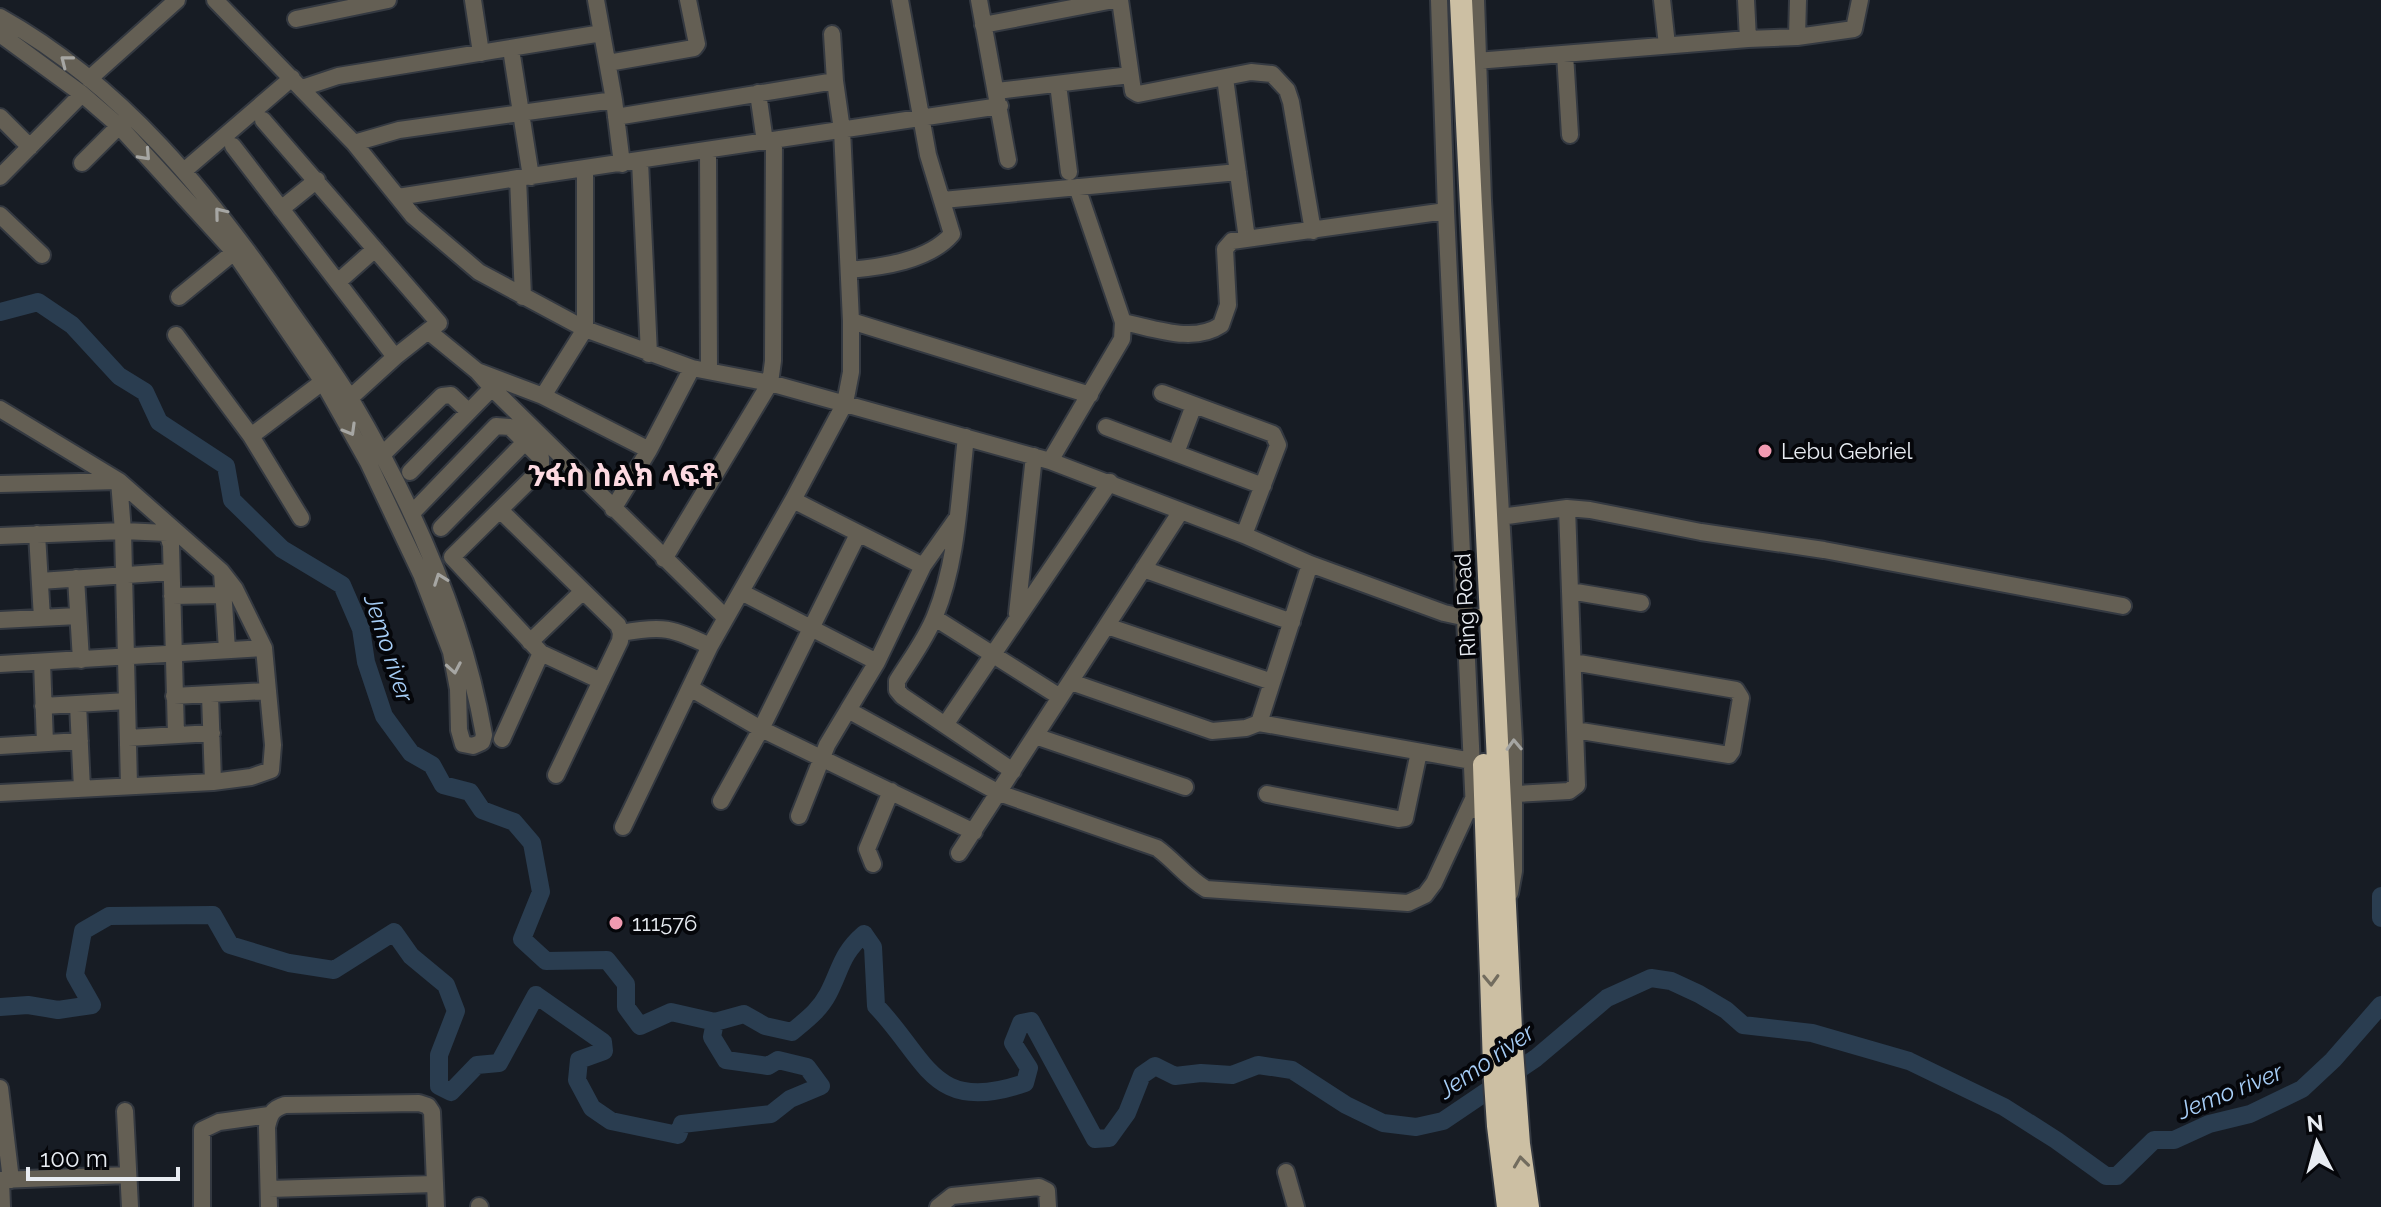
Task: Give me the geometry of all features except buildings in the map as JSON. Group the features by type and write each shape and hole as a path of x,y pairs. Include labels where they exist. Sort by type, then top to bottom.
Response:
{"highway":[{"name":"Ring Road","path":"1447,0 1485,616"},
{"name":"Ring Road","path":"1461,0 1497,904 1494,1066 1528,1207"},
{"name":"Ring Road","path":"1497,904 1512,1050 1508,1207"}],"street":[{"path":"0,177 85,86 177,0"},
{"path":"215,0 354,143 413,216 479,272 585,329 692,368 770,383 1042,458 1110,482 1310,564 1444,613 1485,616"},
{"path":"296,19 388,0"},
{"path":"473,0 481,53"},
{"path":"596,0 622,164"},
{"path":"608,63 694,48 697,44 688,0"},
{"path":"849,270 899,264 950,237 951,228 928,155 900,0"},
{"path":"979,0 1008,160"},
{"path":"983,25 1035,6 1117,0 1133,91 1144,95 1225,78 1262,72 1272,74 1287,90 1313,231"},
{"path":"1439,0 1446,211 1485,616 1515,794 1513,884 1497,904 1481,869 1472,761 1485,616 1500,517 1476,61 1476,0"},
{"path":"1662,0 1667,45"},
{"path":"1746,0 1748,39"},
{"path":"1797,37 1798,0"},
{"path":"1476,61 1797,37 1854,29 1860,0"},
{"path":"0,17 48,46 85,86 234,252 328,378 350,398 412,513 436,568 476,689 484,735 482,742 473,746 463,744 451,652 421,574 328,378 241,240 185,170 85,86 0,34"},
{"path":"185,170 297,83 602,33"},
{"path":"623,827 710,646 845,403 851,372 851,321 842,130 832,34"},
{"path":"511,49 521,111 523,297"},
{"path":"1565,54 1570,135"},
{"path":"398,197 922,118 1058,84 1130,75"},
{"path":"1225,78 1247,239"},
{"path":"354,143 399,130 521,111 615,108 758,93 835,81"},
{"path":"1017,619 1042,458 1090,395 1122,339 1123,322 1073,179 1058,84"},
{"path":"664,559 770,383 773,361 770,141 758,93"},
{"path":"0,117 30,147"},
{"path":"263,120 439,323 350,398"},
{"path":"82,163 119,126"},
{"path":"233,146 395,357"},
{"path":"708,151 709,371"},
{"path":"640,161 649,354"},
{"path":"543,396 585,329 585,170"},
{"path":"943,200 1073,179 1238,172"},
{"path":"281,209 317,180"},
{"path":"1123,322 1192,335 1214,330 1225,318 1228,305 1226,244 1446,211"},
{"path":"0,215 42,255"},
{"path":"339,281 375,249"},
{"path":"179,297 234,252"},
{"path":"851,321 1090,395"},
{"path":"428,331 477,371 726,618"},
{"path":"176,335 251,436 301,518"},
{"path":"613,509 649,450 692,368"},
{"path":"477,371 543,396 649,450"},
{"path":"251,436 328,378"},
{"path":"410,472 492,388"},
{"path":"1162,393 1273,434 1276,438 1278,445 1244,535"},
{"path":"381,456 442,396 451,395 468,411"},
{"path":"1176,453 1194,405"},
{"path":"0,409 119,481 168,528 221,571 245,606 264,648 273,745 271,770 251,777 213,782 0,793"},
{"path":"412,513 496,426 510,427 541,458 541,469 452,557 536,647 601,681"},
{"path":"1106,427 1263,486"},
{"path":"966,437 953,554 935,618 897,681 897,690 1013,771"},
{"path":"441,528 525,442"},
{"path":"0,484 119,481"},
{"path":"119,481 129,786"},
{"path":"945,725 1110,482"},
{"path":"793,500 923,566"},
{"path":"1500,517 1567,508 1824,550 2123,606"},
{"path":"1515,794 1574,789 1577,785 1567,508"},
{"path":"501,511 618,625 621,633 620,641 556,775"},
{"path":"959,853 1181,511"},
{"path":"799,816 834,732 877,662 923,566 957,518"},
{"path":"0,536 168,528"},
{"path":"168,528 176,735"},
{"path":"37,534 42,618"},
{"path":"721,801 761,729 858,534"},
{"path":"1259,723 1310,564"},
{"path":"1143,569 1292,622"},
{"path":"221,571 227,650"},
{"path":"40,581 171,572"},
{"path":"76,578 81,660"},
{"path":"502,739 536,647 583,591"},
{"path":"1570,591 1641,603"},
{"path":"741,592 877,662"},
{"path":"172,596 223,595"},
{"path":"0,620 78,616"},
{"path":"935,618 1060,697"},
{"path":"1107,626 1272,682"},
{"path":"621,633 667,628 710,646"},
{"path":"894,628 922,642"},
{"path":"0,664 264,648"},
{"path":"42,662 45,743"},
{"path":"1573,662 1736,690 1741,698 1729,755 1575,730"},
{"path":"1071,682 1212,731 1246,728 1259,723 1472,761"},
{"path":"690,688 761,729 974,832"},
{"path":"174,696 267,691"},
{"path":"210,695 213,782"},
{"path":"43,706 127,701"},
{"path":"78,704 82,789"},
{"path":"848,710 999,793 1157,848 1175,860 1189,878 1206,889 1408,903 1425,895 1434,883 1473,799"},
{"path":"128,738 212,733"},
{"path":"1035,736 1185,787"},
{"path":"0,746 80,741"},
{"path":"1267,794 1405,818 1419,752"},
{"path":"873,864 867,849 891,791"},
{"path":"0,1088 4,1180 2,1207"},
{"path":"269,1207 269,1115 275,1108 285,1105 419,1103 428,1106 432,1112 436,1207"},
{"path":"125,1111 130,1207"},
{"path":"202,1207 202,1130 219,1122 269,1115"},
{"path":"1286,1172 1296,1207"},
{"path":"4,1180 128,1175"},
{"path":"269,1189 434,1184"},
{"path":"938,1207 952,1196 1039,1187 1047,1191 1048,1207"}],"waterway":[{"name":"Jemo river","path":"0,312 38,302 72,325 119,376 145,392 159,422 226,466 232,500 282,549 342,585 361,629 366,662 384,716 411,753 432,765 443,785 470,792 482,810 514,822 532,843 541,892 522,939 546,961 607,960 626,984 626,1007 640,1026 671,1012 715,1022 744,1014 765,1026 792,1032 821,1005 846,955 864,934 873,947 876,1006 935,1077 951,1087 970,1092 994,1091 1025,1083 1029,1068 1013,1043 1021,1023 1031,1021 1095,1139 1109,1138 1127,1113 1142,1075 1155,1066 1175,1076 1201,1073 1232,1075 1258,1065 1292,1070 1346,1105 1383,1123 1416,1127 1443,1121 1536,1058 1607,998 1651,978 1671,981 1699,994 1726,1010 1743,1025 1812,1033 1909,1061 2004,1107 2106,1176 2117,1176 2154,1140 2174,1140 2209,1124 2250,1114 2302,1089 2333,1060 2381,1005"},
{"name":"Jemo river","path":"2381,896 2381,918"},
{"path":"0,1007 28,1005 58,1010 92,1005 75,975 83,931 109,916 213,915 230,945 289,963 334,970 394,932 411,956 446,985 456,1011 439,1055 439,1086 451,1092 477,1065 499,1063 536,995 603,1042 604,1051 579,1060 577,1080 592,1108 611,1121 678,1135 682,1124 771,1114 790,1099 821,1086 807,1067 778,1060 768,1066 726,1060 712,1037 715,1022"}],"place":[{"name":"Lebu Gebriel","path":"1765,451"},
{"name":"111576","path":"616,923"}],"district":[{"name":"ንፋስ ስልክ ላፍቶ","path":"623,475"}]}
